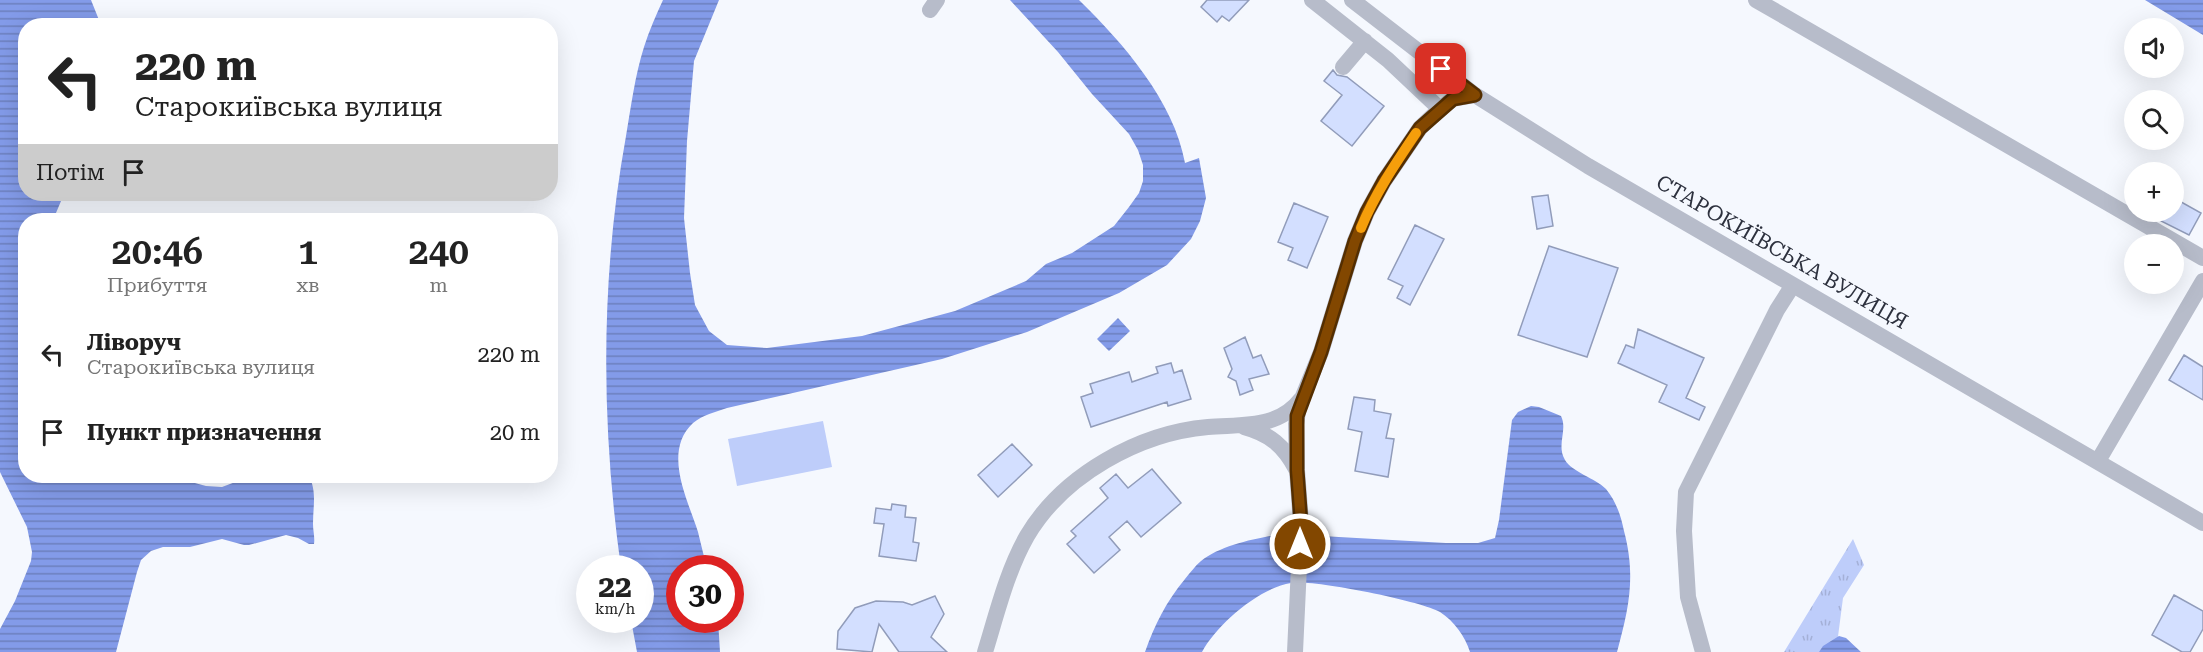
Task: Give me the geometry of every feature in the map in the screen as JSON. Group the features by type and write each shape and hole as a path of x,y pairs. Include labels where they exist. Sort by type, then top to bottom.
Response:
{"street":[{"path":"1312,0 1365,41 1440,109"},
{"name":"СТАРОКИЇВСЬКА ВУЛИЦЯ","path":"1352,0 1475,95 1588,166 2203,523"},
{"path":"1756,0 2203,258"},
{"path":"1343,67 1365,41"},
{"path":"1294,652 1301,523 1297,490 1297,416 1303,396 1314,371 1347,264 1367,212 1384,181 1420,128 1440,109 1453,99 1475,95"},
{"path":"2098,462 2203,280"},
{"path":"1703,652 1688,597 1684,531 1686,492 1777,310 1793,285"},
{"path":"985,652 1009,576 1026,538 1050,504 1070,486 1114,456 1159,437 1208,427 1242,426 1269,421 1290,410 1303,395 1314,371"},
{"path":"1242,426 1261,432 1275,441 1287,452 1297,470"}],"green space":[{"path":"823,421 832,467 737,486 728,439"},
{"path":"1853,539 1864,565 1843,598 1836,652 1784,652"}],"water":[{"path":"0,0 91,0 98,18 18,18 18,201 61,201 56,213 18,213 18,483 195,483 222,487 233,483 311,483 314,499 314,544 286,535 249,545 222,539 190,547 163,547 151,551 141,560 116,652 0,652 0,629 15,601 31,561 32,552 27,527 0,472"},
{"path":"663,0 719,0 694,61 687,141 684,218 695,305 709,331 727,345 767,348 862,336 955,311 1026,281 1046,264 1072,253 1114,226 1139,193 1143,181 1143,165 1138,150 1129,134 1010,0 1079,0 1096,17 1129,54 1158,96 1170,117 1185,163 1199,158 1206,198 1200,221 1191,239 1167,265 1119,293 1027,332 942,359 727,408 693,423 684,435 679,448 678,462 684,491 704,555 666,555 666,633 719,633 720,652 637,652 633,633 654,633 654,555 619,555 614,514 606,352 611,244 632,102 638,69 648,35"},
{"path":"2145,0 2203,0 2203,35 2184,24 2184,18 2175,18"},
{"path":"1118,318 1130,331 1109,351 1097,339"},
{"path":"1531,406 1561,416 1563,421 1562,449 1565,460 1573,468 1606,489 1620,514 1628,547 1630,592 1617,652 1470,652 1454,624 1440,612 1429,607 1320,584 1291,583 1266,592 1240,609 1218,630 1202,652 1145,652 1162,614 1185,579 1209,555 1230,546 1285,534 1446,543 1478,543 1495,538 1512,420 1518,412"},
{"path":"1839,636 1846,638 1861,652 1819,652 1823,646"}],"building":[{"path":"1207,0 1249,0 1229,21 1222,16 1217,22 1201,7"},
{"path":"1333,70 1337,75 1347,77 1384,106 1352,146 1321,121 1342,95 1324,81"},
{"path":"1548,195 1553,226 1537,229 1532,197"},
{"path":"1294,203 1328,217 1307,268 1288,260 1293,248 1278,242"},
{"path":"2184,204 2201,213 2189,235 2163,222 2184,222"},
{"path":"1415,225 1444,239 1410,305 1397,298 1403,286 1388,279"},
{"path":"1549,246 1618,268 1587,357 1518,335"},
{"path":"1638,329 1704,358 1686,398 1705,407 1699,420 1659,402 1667,385 1618,363 1626,345 1634,348"},
{"path":"1245,337 1253,358 1261,355 1269,374 1249,379 1253,390 1240,395 1236,381 1228,377 1232,369 1224,348"},
{"path":"2184,355 2203,367 2203,400 2169,380"},
{"path":"1171,363 1174,373 1182,370 1191,399 1168,406 1167,402 1091,427 1081,397 1093,393 1090,384 1129,372 1132,382 1158,373 1156,367"},
{"path":"1354,397 1375,400 1374,411 1391,414 1386,438 1394,439 1388,477 1355,471 1362,432 1348,429"},
{"path":"1012,444 1032,465 998,497 978,475"},
{"path":"1152,469 1181,503 1141,537 1127,521 1109,537 1120,550 1094,573 1067,544 1076,536 1071,531 1108,498 1100,488 1116,474 1128,488"},
{"path":"892,504 906,506 905,517 916,518 913,542 919,543 916,561 879,556 884,524 874,523 876,508 891,510"},
{"path":"2174,595 2203,611 2203,629 2190,652 2182,652 2152,635"},
{"path":"935,596 944,614 931,637 947,652 899,652 879,624 872,652 837,649 838,631 855,608 876,601 903,602 912,605"}],"slow traffic":[{"path":"1361,228 1384,181 1416,133"}],"route":[{"path":"1300,544 1296,424 1299,406 1321,352 1355,241 1367,212 1384,181 1420,128 1430,118 1453,99 1475,95 1441,69"}]}
